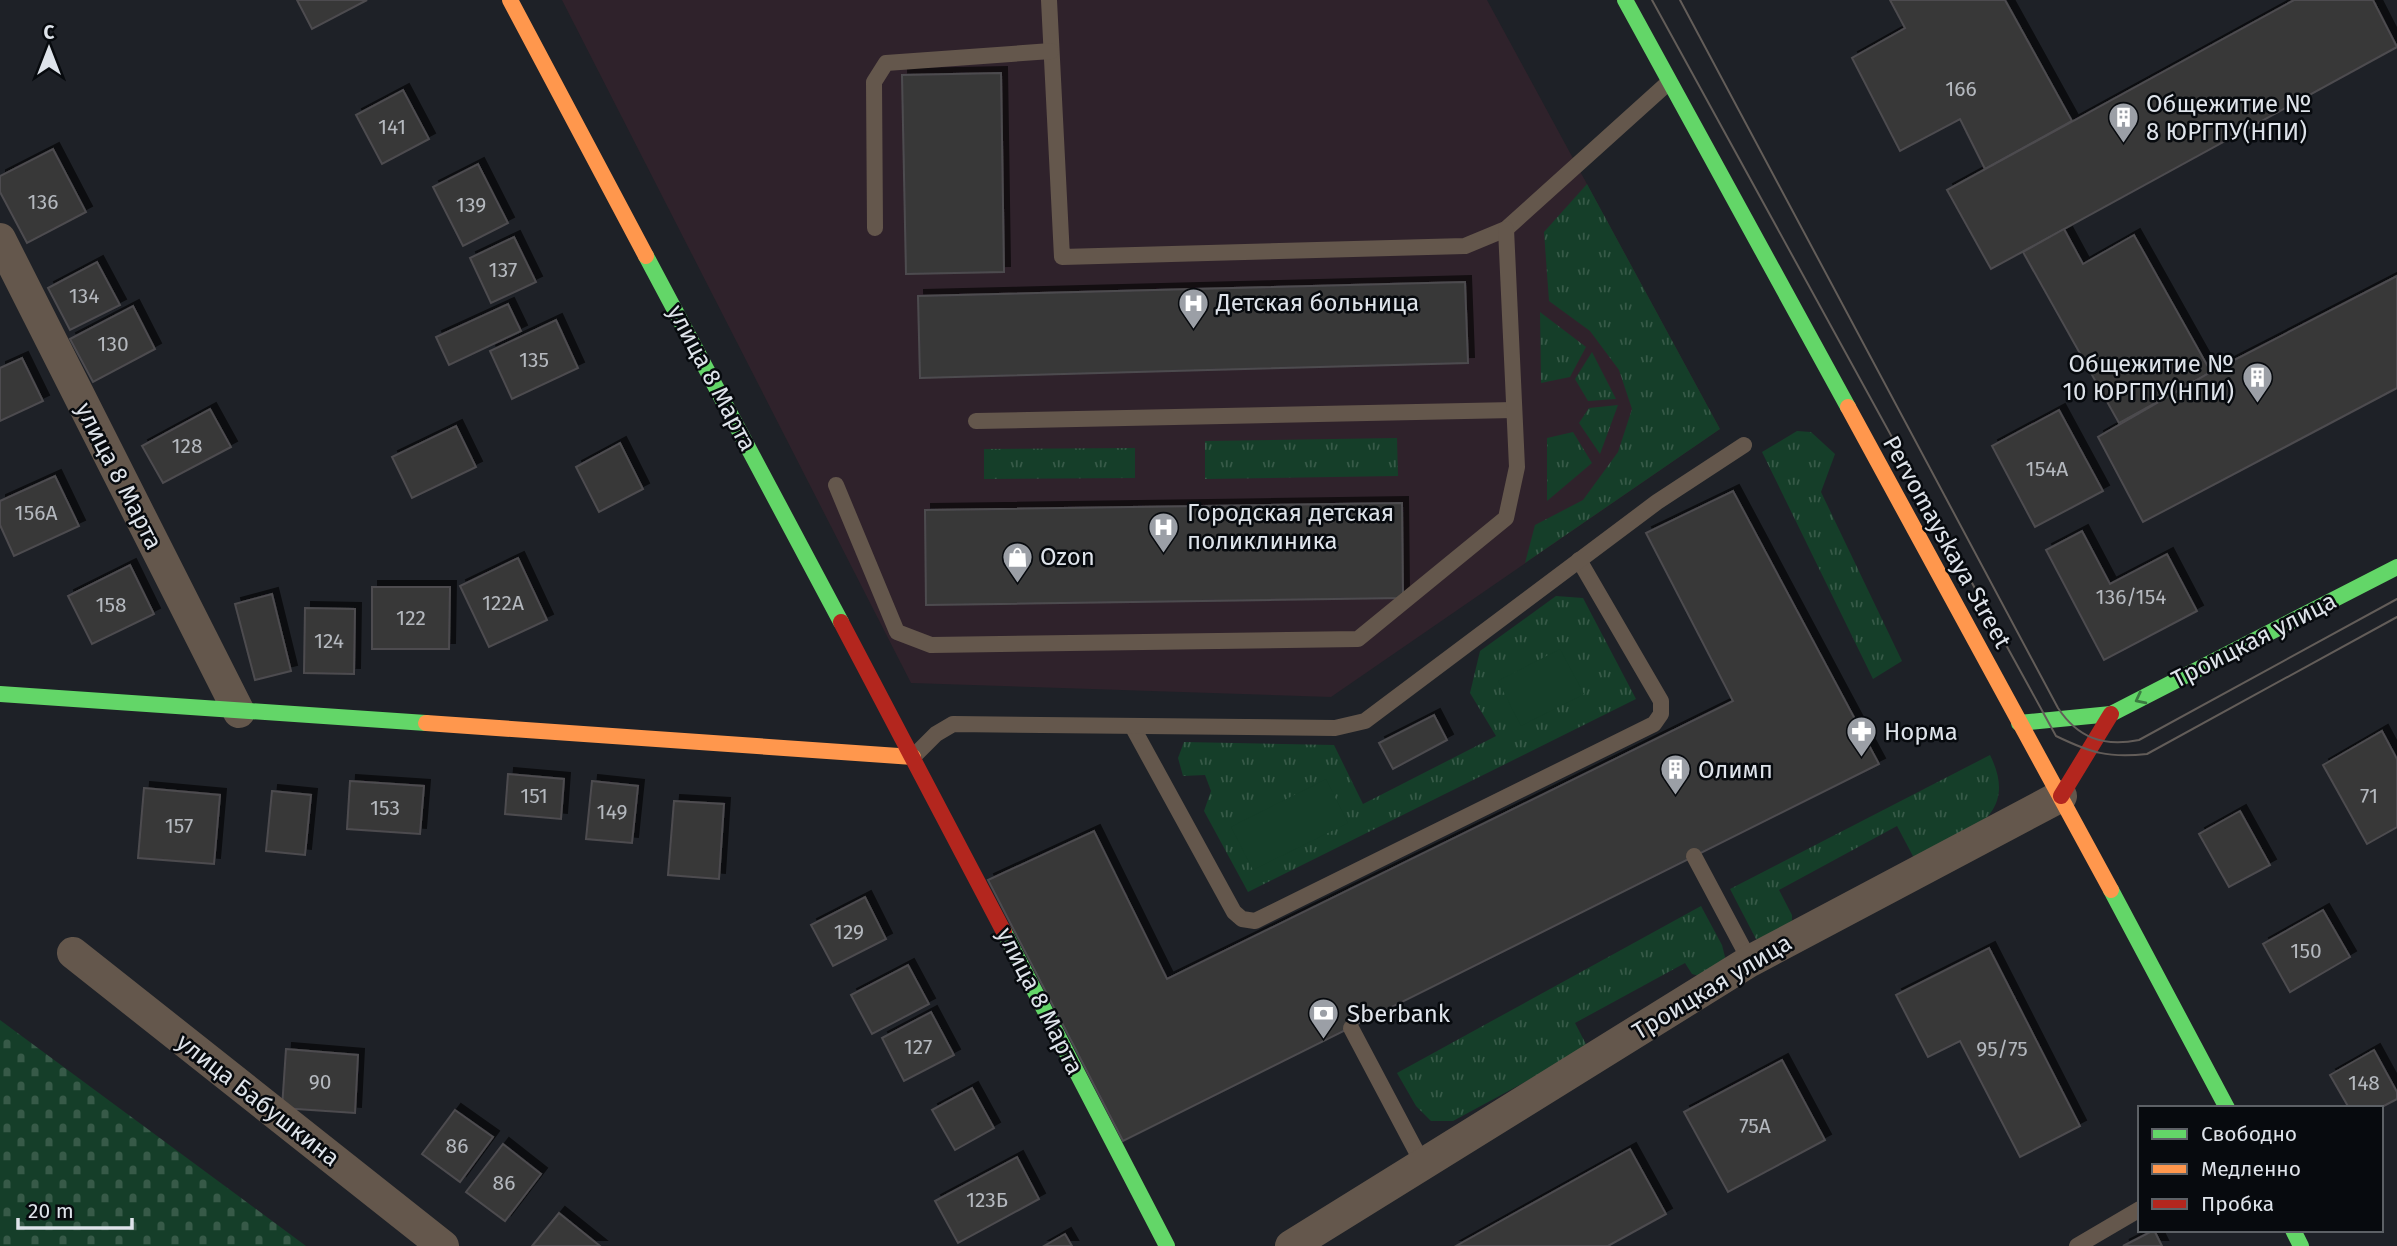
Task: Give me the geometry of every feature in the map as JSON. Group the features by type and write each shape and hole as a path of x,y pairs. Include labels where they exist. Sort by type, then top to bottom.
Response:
{"street":[{"name":"улица 8 Марта","path":"510,0 914,757 1167,1246"},
{"name":"Pervomayskaya Street","path":"1625,0 2061,796 2226,1106"},
{"name":"улица 8 Марта","path":"0,239 239,712"},
{"name":"Троицкая улица","path":"2019,723 2111,714 2397,567"},
{"path":"0,694 914,757"},
{"path":"2061,796 2111,714"},
{"name":"Троицкая улица","path":"1291,1246 1750,961 2061,796"},
{"name":"улица Бабушкина","path":"73,953 443,1246"}],"lane":[{"path":"1049,0 1062,257 1465,246 1506,229 1669,82"},
{"path":"875,228 874,82 886,63 1051,51"},
{"path":"836,485 897,632 931,645 1358,639 1506,518 1517,467 1506,229"},
{"path":"976,421 1514,410"},
{"path":"914,757 936,734 953,724 1335,728 1365,721 1657,502 1744,445"},
{"path":"1132,726 1234,912 1242,919 1255,921 1291,910 1638,740 1654,724 1661,714 1661,701 1579,560"},
{"path":"1694,856 1750,961"},
{"path":"1351,1028 1423,1164"},
{"path":"2077,1246 2138,1210"}],"shaded area":[{"path":"562,0 1487,0 1720,429 1331,697 911,683"}],"green space":[{"path":"1587,184 1720,429 1525,563 1535,525 1583,500 1618,452 1632,409 1619,370 1590,331 1549,301 1544,232"},
{"path":"1540,312 1586,347 1570,377 1541,383"},
{"path":"1592,352 1616,399 1588,401 1575,379"},
{"path":"1618,405 1600,454 1579,423 1589,408"},
{"path":"1797,431 1811,432 1835,454 1821,492 1902,661 1873,679 1762,452"},
{"path":"1573,432 1592,463 1547,501 1547,438"},
{"path":"1397,438 1398,476 1205,479 1205,441"},
{"path":"1135,448 1135,478 984,479 984,449"},
{"path":"1556,596 1583,598 1636,699 1248,892 1204,811 1211,791 1205,775 1183,776 1178,758 1184,742 1334,745 1363,804 1496,736 1470,693 1480,651"},
{"path":"1560,649 1584,694 1521,726 1498,681"},
{"path":"1990,755 1998,777 1998,795 1993,810 1982,822 1968,833 1915,860 1897,826 1779,890 1792,915 1792,927 1773,938 1756,939 1730,889"},
{"path":"1326,779 1348,823 1253,870 1231,827"},
{"path":"1701,906 1722,945 1726,961 1703,977 1692,974 1685,963 1575,1023 1588,1048 1453,1121 1431,1121 1416,1106 1397,1073"},
{"path":"0,1020 306,1246 0,1246"}],"building":[{"path":"297,0 367,0 312,29"},
{"path":"1890,0 2005,0 2072,121 1985,169 1960,119 1900,151 1852,58 1905,28"},
{"name":"Общежитие № 8 ЮРГПУ(НПИ)","path":"2294,0 2373,0 2397,47 1991,269 1947,190"},
{"path":"1001,73 1004,272 906,274 902,75"},
{"path":"403,90 429,139 382,164 356,115"},
{"path":"53,149 86,212 27,243 0,192 0,176"},
{"path":"478,164 508,223 463,246 433,187"},
{"path":"2064,229 2083,264 2134,235 2211,372 2119,423 2023,252"},
{"path":"514,237 536,282 491,303 470,258"},
{"path":"97,262 120,305 70,330 48,288"},
{"name":"Общежитие № 10 ЮРГПУ(НПИ)","path":"2397,276 2397,388 2143,522 2098,437 2211,372"},
{"name":"Детская больница","path":"1465,282 1468,363 920,378 918,296"},
{"path":"508,304 521,331 449,365 436,337"},
{"path":"133,306 155,349 93,382 70,339"},
{"path":"556,320 578,368 512,399 490,351"},
{"path":"22,358 43,401 0,421 0,368"},
{"path":"210,409 231,447 163,483 142,446"},
{"path":"2059,410 2103,491 2035,527 1992,446"},
{"path":"456,426 476,467 412,498 392,457"},
{"path":"620,443 643,489 599,512 576,467"},
{"path":"55,476 79,526 14,556 0,525 0,501"},
{"name":"Олимп","path":"1733,491 1879,764 1123,1141 988,880 1094,831 1167,979 1733,701 1646,533"},
{"name":"Городская детская поликлиника","path":"1402,503 1403,598 926,605 925,510"},
{"path":"2082,531 2110,584 2167,554 2197,611 2104,660 2046,550"},
{"path":"518,558 547,620 489,647 460,586"},
{"path":"130,565 154,614 92,644 68,596"},
{"path":"372,587 450,587 449,649 372,649"},
{"path":"272,594 291,671 255,680 235,604"},
{"path":"305,608 355,609 354,674 304,673"},
{"path":"1434,715 1447,740 1393,769 1379,743"},
{"path":"2382,731 2397,759 2397,827 2367,844 2323,765"},
{"path":"508,774 564,779 561,819 505,814"},
{"path":"350,781 424,786 420,834 347,829"},
{"path":"592,781 638,786 632,843 586,839"},
{"path":"144,788 220,795 214,864 138,858"},
{"path":"272,791 311,795 305,855 266,851"},
{"path":"674,801 724,804 719,879 668,875"},
{"path":"2240,811 2270,865 2229,887 2199,834"},
{"path":"865,897 886,939 833,966 811,925"},
{"path":"2323,910 2350,957 2290,992 2263,944"},
{"path":"1989,948 2080,1126 2020,1157 1960,1041 1928,1057 1896,995"},
{"path":"908,965 929,1004 872,1034 851,995"},
{"path":"931,1012 954,1055 904,1081 882,1038"},
{"path":"286,1049 358,1055 355,1113 282,1108"},
{"path":"2374,1050 2397,1092 2397,1099 2383,1106 2348,1106 2330,1075"},
{"path":"1782,1060 1825,1140 1728,1192 1684,1112"},
{"path":"972,1088 994,1128 955,1150 932,1110"},
{"path":"455,1110 493,1137 460,1182 422,1154"},
{"path":"503,1144 541,1174 505,1221 466,1192"},
{"path":"1630,1149 1666,1214 1608,1246 1456,1246"},
{"path":"1017,1157 1039,1199 958,1243 935,1201"},
{"path":"559,1213 600,1246 532,1246"},
{"path":"2155,1232 2162,1246 2123,1246"},
{"path":"1065,1234 1072,1246 1044,1246"}],"tram line":[{"path":"1652,0 2056,736 2100,753 2147,754 2397,617"},
{"path":"1680,0 2058,708 2074,727 2103,741 2139,740 2397,599"}],"traffic: fast":[{"path":"1625,0 1848,407"},
{"path":"646,256 841,622"},
{"path":"2019,723 2111,714 2397,567"},
{"path":"0,694 426,723"},
{"path":"2111,890 2226,1106"},
{"path":"1004,932 1167,1246"},
{"path":"2294,1232 2301,1246"}],"traffic: slow":[{"path":"510,0 646,256"},
{"path":"1848,407 2111,890"},
{"path":"426,723 913,757"}],"traffic: jam":[{"path":"841,622 1004,932"},
{"path":"2061,796 2111,714"}],"place":[{"name":"Общежитие № 8 ЮРГПУ(НПИ)","path":"2123,145"},
{"name":"Детская больница","path":"1193,330"},
{"name":"Общежитие № 10 ЮРГПУ(НПИ)","path":"2257,405"},
{"name":"Городская детская поликлиника","path":"1164,554"},
{"name":"Ozon","path":"1017,584"},
{"name":"Норма","path":"1861,759"},
{"name":"Олимп","path":"1675,797"},
{"name":"Sberbank","path":"1324,1041"}]}
